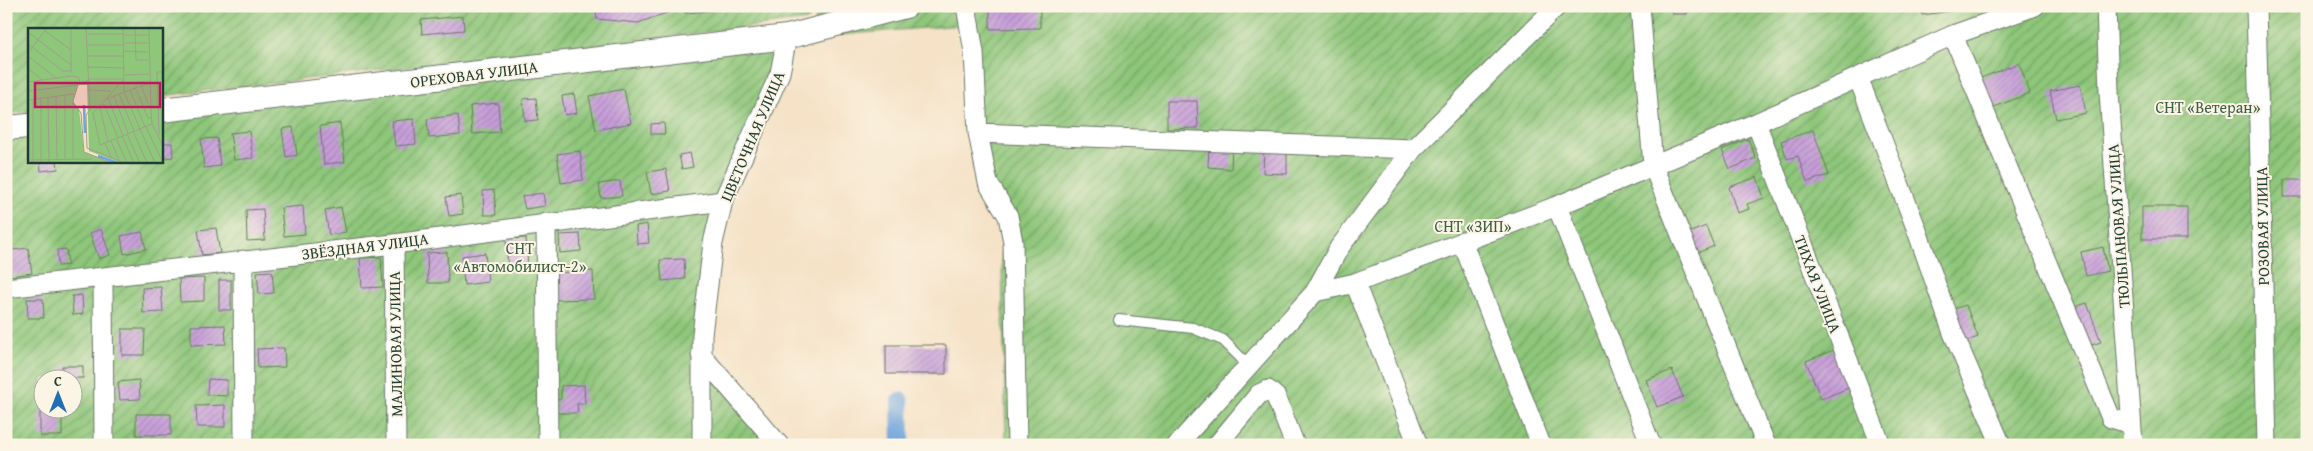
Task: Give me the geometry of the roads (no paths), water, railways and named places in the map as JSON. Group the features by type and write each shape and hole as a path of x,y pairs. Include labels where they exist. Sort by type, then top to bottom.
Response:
{"street":[{"name":"ОРЕХОВАЯ УЛИЦА","path":"162,110 787,37 844,15 906,6"},
{"path":"966,6 974,52 978,132 988,183 1008,216 1013,242 1018,445"},
{"path":"1177,445 1315,292 1339,248 1413,150 1557,6"},
{"path":"1640,6 1653,166 1766,445"},
{"path":"1315,292 1354,283 1557,206 1756,123 1953,35 2035,6"},
{"name":"ТЮЛЬПАНОВАЯ УЛИЦА","path":"2106,6 2109,92 2132,445"},
{"name":"РОЗОВАЯ УЛИЦА","path":"2256,6 2267,445"},
{"path":"1953,35 2112,418 2131,424"},
{"name":"ЦВЕТОЧНАЯ УЛИЦА","path":"702,445 701,355 706,292 713,243 723,201 780,72 787,37"},
{"path":"1858,77 1915,225 1953,332 2001,445"},
{"name":"ТИХАЯ УЛИЦА","path":"1756,123 1881,445"},
{"path":"6,128 28,126"},
{"path":"978,132 1413,150"},
{"name":"ЗВЁЗДНАЯ УЛИЦА","path":"6,288 394,244 723,201"},
{"path":"1557,206 1651,445"},
{"path":"546,223 548,445"},
{"path":"1462,241 1541,445"},
{"name":"МАЛИНОВАЯ УЛИЦА","path":"394,244 396,445"},
{"path":"243,260 244,445"},
{"path":"103,278 104,445"},
{"path":"1354,283 1418,445"},
{"path":"701,355 780,445"},
{"path":"1217,445 1259,394 1268,390 1276,397 1295,445"}],"lane":[{"path":"1119,320 1193,328 1223,340 1249,366"}],"waterway":[{"path":"900,401 901,445"}],"park label":[{"name":"СНТ «Ветеран»","path":"2208,107"},
{"name":"СНТ «ЗИП»","path":"1473,226"},
{"name":"СНТ «Автомобилист-2»","path":"520,257"}]}
